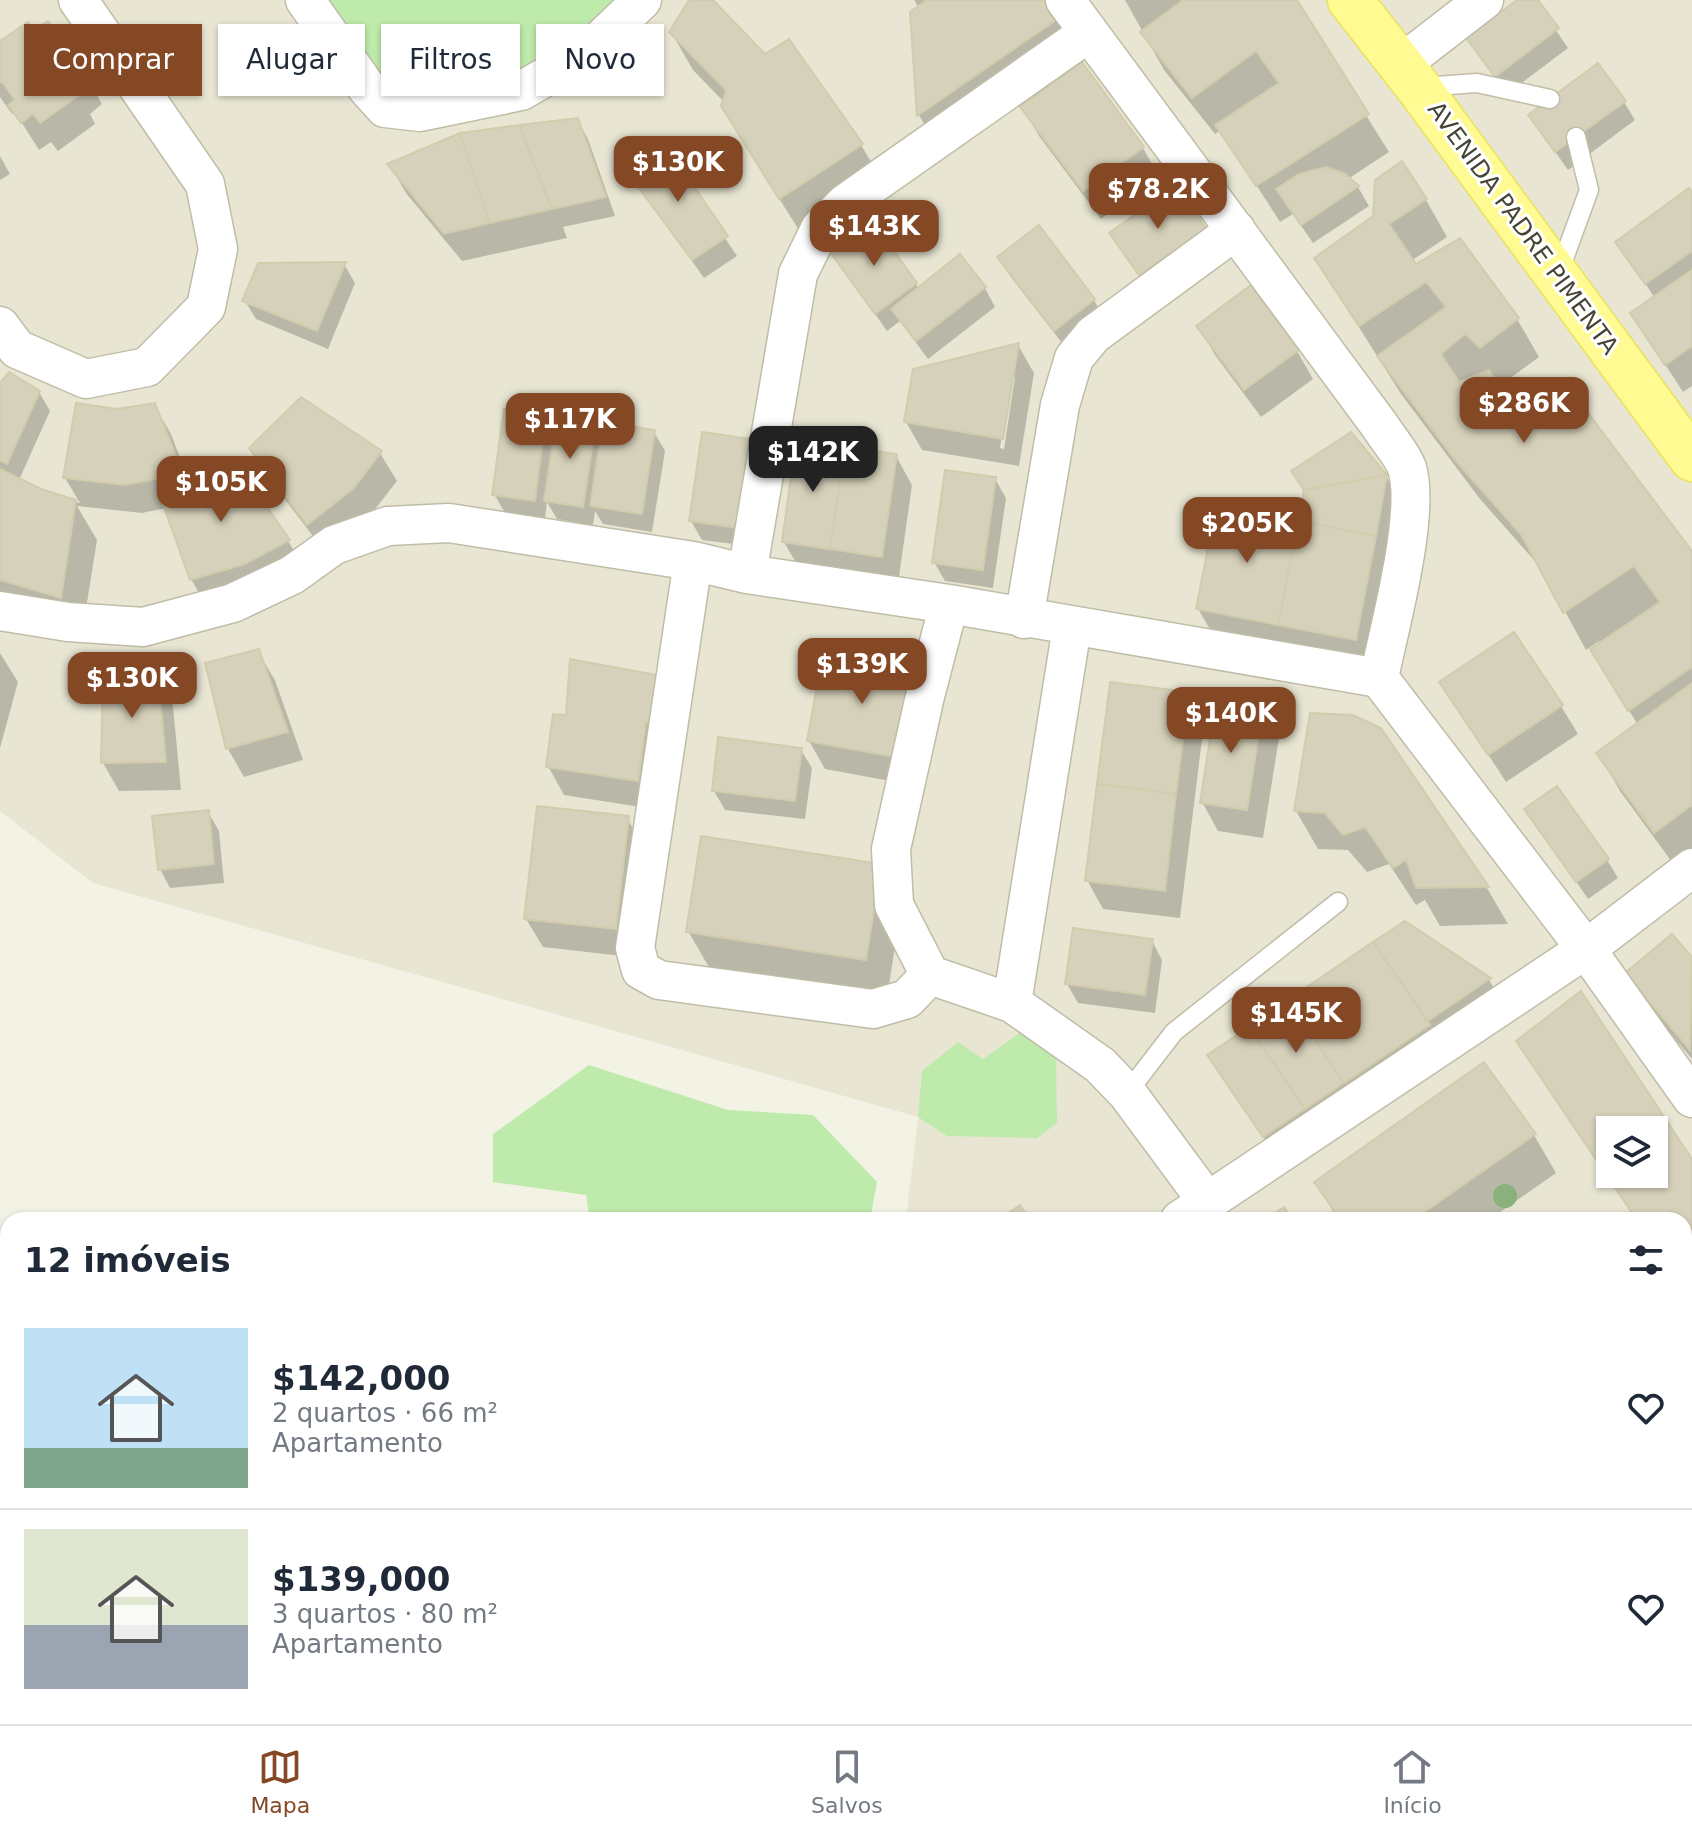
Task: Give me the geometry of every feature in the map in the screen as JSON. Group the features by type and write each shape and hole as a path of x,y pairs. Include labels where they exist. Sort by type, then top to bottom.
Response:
{"main road":[{"name":"AVENIDA PADRE PIMENTA","path":"1350,0 1558,275 1692,459"}],"street":[{"path":"0,326 17,349 86,379 147,367 206,307 218,249 205,184 78,0"},
{"path":"305,0 367,88 385,108 420,112 521,91 587,53 642,0"},
{"path":"1065,0 1406,466 1411,496 1409,512 1403,559 1379,678"},
{"path":"1409,76 1484,0"},
{"path":"747,574 798,274 820,229 846,203 1088,33"},
{"path":"1024,619 1060,405 1074,358 1093,335 1236,230"},
{"path":"0,611 68,622 143,627 233,603 292,575 334,545 388,526 449,523 693,561 747,574 949,604 1379,678 1687,1080"},
{"path":"693,561 635,948 641,970 659,980 873,1009 907,999 930,975"},
{"path":"949,604 891,849 894,905 930,975 1012,1003 1100,1065 1127,1093 1194,1211 1586,949 1692,868"},
{"path":"1012,1003 1072,627"}],"lane":[{"path":"1409,76 1477,83 1550,99"},
{"path":"1558,275 1589,190 1576,137"},
{"path":"1127,1093 1174,1032 1338,902"}],"shaded area":[{"path":"0,0 1692,0 1692,1212 907,1212 918,1117 93,883 0,811"}],"green space":[{"path":"318,0 627,0 603,24 536,24 536,69 520,79 520,24 381,24 381,91 365,68 365,24 335,24"},
{"path":"384,96 417,96 387,100"},
{"path":"1021,1032 1056,1056 1057,1123 1037,1138 947,1136 918,1117 922,1071 958,1042 983,1059"},
{"path":"589,1065 728,1110 813,1115 877,1182 871,1212 589,1212 586,1195 493,1182 493,1134"}],"building":[{"path":"689,0 713,0 765,54 789,39 863,144 779,199 721,106 726,90 669,32"},
{"path":"927,0 1046,0 1059,18 917,116 910,12"},
{"path":"1183,0 1297,0 1369,114 1256,186 1215,125 1279,83 1256,51 1192,98 1140,32"},
{"path":"1517,0 1538,0 1559,28 1495,77 1466,38"},
{"path":"24,25 24,96 78,96 40,123 33,114 21,123 8,105 15,100 0,83 0,41"},
{"path":"1082,62 1144,147 1083,191 1020,107"},
{"path":"1598,63 1626,101 1555,152 1528,115"},
{"path":"578,118 606,197 552,209 519,125"},
{"path":"519,125 552,209 490,223 460,133"},
{"path":"460,133 490,223 444,234 387,164"},
{"path":"669,150 728,236 692,260 627,172"},
{"path":"1402,161 1427,199 1389,224 1416,264 1460,238 1519,318 1480,348 1465,334 1441,354 1459,382 1489,370 1530,430 1576,397 1692,551 1692,667 1628,711 1590,649 1660,602 1634,566 1563,613 1522,536 1456,461 1377,356 1446,307 1426,282 1359,326 1314,258 1373,216 1375,180"},
{"path":"1326,167 1345,174 1359,186 1301,225 1276,189 1299,174"},
{"path":"1176,186 1206,229 1139,275 1109,233"},
{"path":"1689,188 1692,192 1692,251 1645,284 1615,242"},
{"path":"873,222 917,283 875,314 830,252"},
{"path":"1039,225 1095,299 1054,331 997,257"},
{"path":"960,254 986,287 916,341 891,309"},
{"path":"346,262 317,331 242,301 258,263"},
{"path":"1692,270 1692,346 1665,365 1630,313"},
{"path":"1251,285 1299,350 1244,390 1196,326"},
{"path":"1019,343 1003,439 904,422 913,369"},
{"path":"9,372 40,391 7,464 0,460 0,383"},
{"path":"301,397 382,451 354,488 307,525 249,448"},
{"path":"76,403 117,409 155,403 183,474 124,485 63,478"},
{"path":"504,409 546,414 535,501 492,495"},
{"path":"557,415 596,422 583,507 544,501"},
{"path":"603,422 655,430 642,514 590,506"},
{"path":"702,432 751,439 739,528 689,521"},
{"path":"1351,432 1387,475 1304,490 1291,471"},
{"path":"796,440 845,447 830,549 782,542"},
{"path":"845,447 897,454 882,557 830,549"},
{"path":"237,464 290,540 245,564 190,580 159,493 204,482"},
{"path":"0,469 41,489 76,500 61,598 0,580"},
{"path":"945,470 996,477 983,570 932,563"},
{"path":"1387,475 1376,536 1298,521 1304,490"},
{"path":"1216,506 1298,521 1278,625 1196,609"},
{"path":"1298,521 1376,536 1356,640 1278,625"},
{"path":"1514,632 1563,705 1488,755 1439,682"},
{"path":"259,649 288,732 226,749 205,663"},
{"path":"823,653 917,670 901,758 807,741"},
{"path":"570,659 662,676 657,722 646,722 638,781 546,767 553,714 566,715"},
{"path":"103,675 158,675 166,762 101,763"},
{"path":"1110,682 1189,692 1176,794 1097,784"},
{"path":"1692,683 1692,805 1654,833 1596,753"},
{"path":"1216,700 1263,708 1247,810 1200,803"},
{"path":"1310,713 1353,715 1381,728 1489,887 1416,888 1406,860 1393,868 1365,827 1343,835 1325,813 1294,811"},
{"path":"718,737 802,748 795,801 712,791"},
{"path":"1097,784 1176,794 1165,891 1085,881"},
{"path":"1557,786 1609,859 1576,882 1524,809"},
{"path":"537,806 629,816 616,929 524,919"},
{"path":"209,810 214,864 158,870 152,816"},
{"path":"701,836 881,864 866,960 686,932"},
{"path":"1405,921 1491,978 1428,1021 1373,942"},
{"path":"1073,928 1153,939 1145,995 1065,984"},
{"path":"1672,934 1692,957 1690,1050 1625,973"},
{"path":"1373,942 1430,1025 1344,1083 1288,1000"},
{"path":"1581,991 1664,1116 1596,1116 1596,1159 1516,1041"},
{"path":"1288,1000 1344,1083 1305,1109 1249,1027"},
{"path":"1249,1027 1305,1109 1263,1137 1207,1055"},
{"path":"1484,1062 1536,1134 1424,1212 1335,1212 1314,1182"},
{"path":"1668,1123 1692,1159 1692,1212 1632,1212 1615,1188 1668,1188"},
{"path":"1020,1205 1025,1212 1010,1212"}]}
